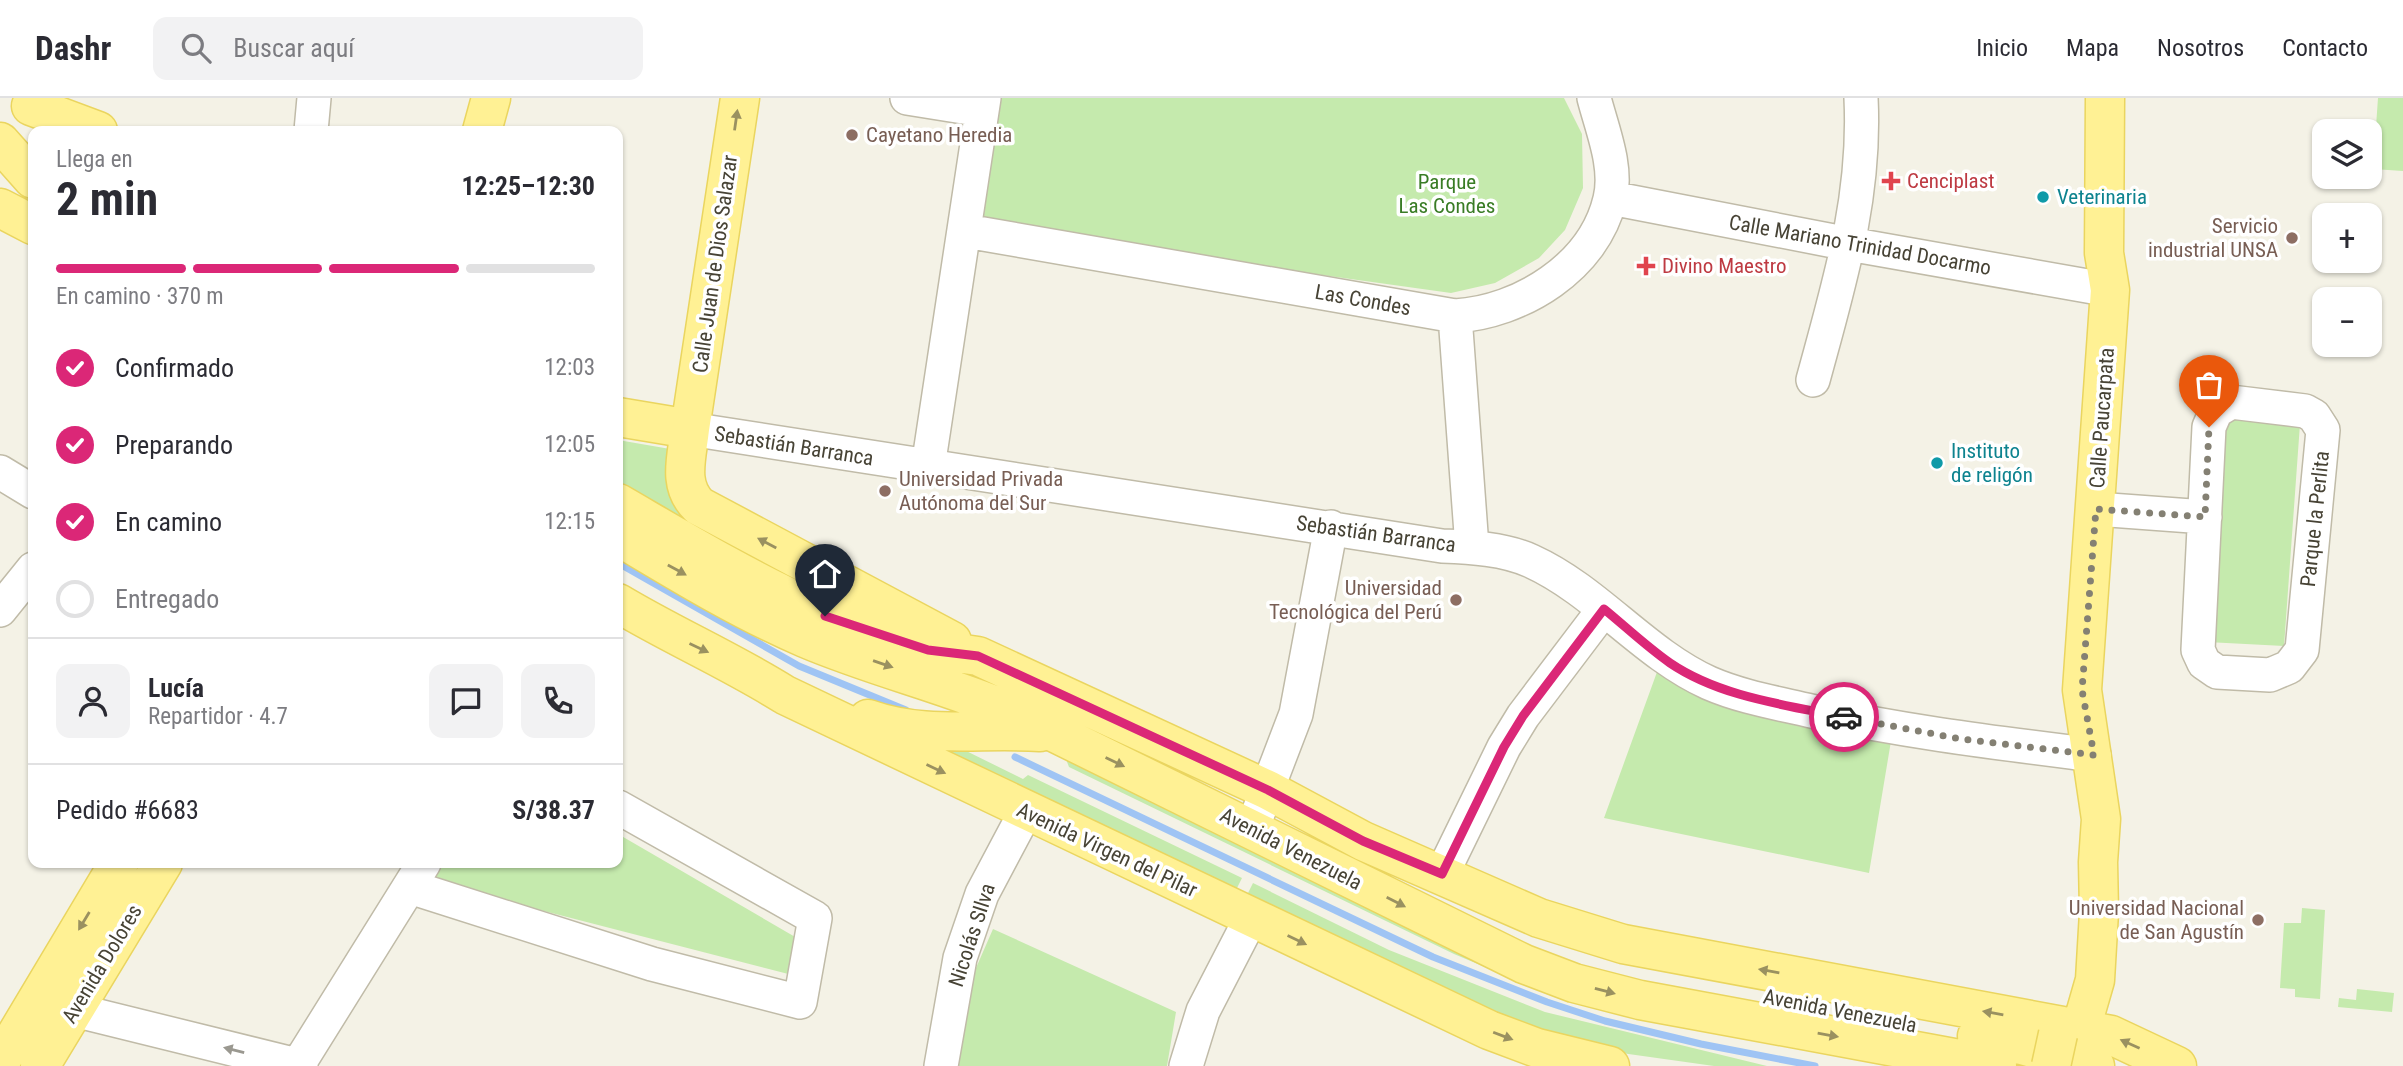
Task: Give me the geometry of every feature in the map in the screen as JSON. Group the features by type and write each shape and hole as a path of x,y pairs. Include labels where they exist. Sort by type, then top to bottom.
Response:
{"main road":[{"path":"483,126 491,98"},
{"name":"Calle Juan de Dios Salazar","path":"740,98 690,429 684,482 688,495 699,506 907,614 978,656"},
{"name":"Calle Paucarpata","path":"2071,1046 2095,980 2099,912 2101,819 2094,755 2082,690 2110,290 2104,253 2105,98"},
{"path":"22,102 64,126"},
{"path":"22,102 86,126"},
{"path":"0,131 28,146"},
{"path":"0,142 28,173"},
{"path":"0,208 28,222"},
{"name":"Sebastián Barranca","path":"623,418 690,429"},
{"name":"Avenida Venezuela","path":"623,506 763,585 825,616 928,650 978,656 1268,790 1363,841 1539,918 1623,944 2071,1046"},
{"name":"Avenida Venezuela","path":"623,539 756,614 807,638 950,687 1053,733 1476,942 1574,982 1640,1000 1997,1066"},
{"name":"Avenida Virgen del Pilar","path":"623,606 670,635 746,670 785,695 1489,1030 1537,1048 1610,1066"},
{"path":"746,670 901,730 1053,733"},
{"name":"Avenida Venezuela","path":"1363,841 1391,867 1485,919 1583,958 1663,978 2022,1045 2071,1046"},
{"name":"Avenida Dolores","path":"40,1066 59,1000 117,868"},
{"name":"Avenida Dolores","path":"0,1062 59,1000 159,868"},
{"path":"2071,1046 2111,1035 2177,1066"}],"street":[{"path":"311,126 314,98"},
{"path":"907,98 983,104 929,467"},
{"name":"Las Condes","path":"965,231 1455,316 1476,315 1526,299 1552,281 1581,253 1599,227 1611,198 1609,157 1594,98"},
{"path":"1813,380 1849,244 1863,143 1861,98"},
{"name":"Calle Mariano Trinidad Docarmo","path":"1611,198 2110,290"},
{"path":"1455,316 1472,547"},
{"name":"Parque la Perlita","path":"2231,402 2305,411 2314,416 2323,430 2323,440 2302,650 2297,660 2281,673 2270,675 2217,672 2204,663 2198,650 2205,517 2209,427 2216,411 2231,402"},
{"name":"Sebastián Barranca","path":"690,429 1442,546 1472,547 1528,560 1560,577 1671,664 1711,684 1751,697 1912,731 2094,755"},
{"path":"0,472 28,489"},
{"path":"2096,509 2205,517"},
{"path":"1252,829 1296,714 1331,527"},
{"path":"0,610 28,575"},
{"path":"1442,874 1504,747 1523,716 1604,609"},
{"path":"59,1000 299,1066 417,875 653,964 800,1002 815,918 623,810"},
{"name":"Nicolás SIlva","path":"941,1066 960,958 982,894 1026,811"},
{"path":"1186,1066 1203,1011 1251,918"}],"green space":[{"name":"Parque Las Condes","path":"998,98 1564,98 1582,134 1583,188 1565,230 1539,258 1495,283 1451,293 978,227"},
{"path":"2378,98 2403,98 2403,171 2382,170 2382,119 2377,119"},
{"path":"2222,415 2300,424 2284,646 2207,642"},
{"path":"623,441 676,450 669,487 677,509 832,596 831,601 623,490"},
{"path":"1657,672 1685,687 1742,709 1891,741 1869,873 1604,818"},
{"path":"946,741 1023,779 1028,775 1242,878 1234,894 940,757"},
{"path":"1064,754 1549,994 1454,954 1069,767"},
{"path":"623,837 809,945 800,977 424,880 431,868 623,868"},
{"path":"1253,883 1389,950 1545,1012 1767,1066 1714,1066 1600,1050 1537,1034 1245,899"},
{"path":"2302,908 2325,910 2320,999 2295,997 2295,989 2280,988 2284,923 2301,923"},
{"path":"993,929 1176,1012 1167,1066 955,1066 969,984"},
{"path":"2357,989 2394,993 2392,1012 2338,1007 2339,998 2356,1000"}],"waterway":[{"path":"623,566 799,666 906,710"},
{"path":"1015,757 1433,957 1547,1002 1605,1021 1701,1044 1815,1066"}],"way so far":[{"path":"1844,717 1961,739 2094,755 2082,690 2096,509 2205,517 2209,427"}],"place":[{"name":"Cayetano Heredia","path":"852,135"},
{"name":"Cenciplast","path":"1891,181"},
{"name":"Veterinaria","path":"2043,197"},
{"name":"Servicio industrial UNSA","path":"2292,238"},
{"name":"Divino Maestro","path":"1646,266"},
{"name":"Instituto de religón","path":"1937,463"},
{"name":"Universidad Privada Autónoma del Sur","path":"885,491"},
{"name":"Universidad Tecnológica del Perú","path":"1456,600"},
{"name":"Universidad Nacional de San Agustín","path":"2258,920"}],"route":[{"path":"825,616 928,650 978,656 1268,790 1363,841 1442,874 1504,747 1523,716 1604,609 1671,664 1711,684 1751,697 1844,717"}]}
